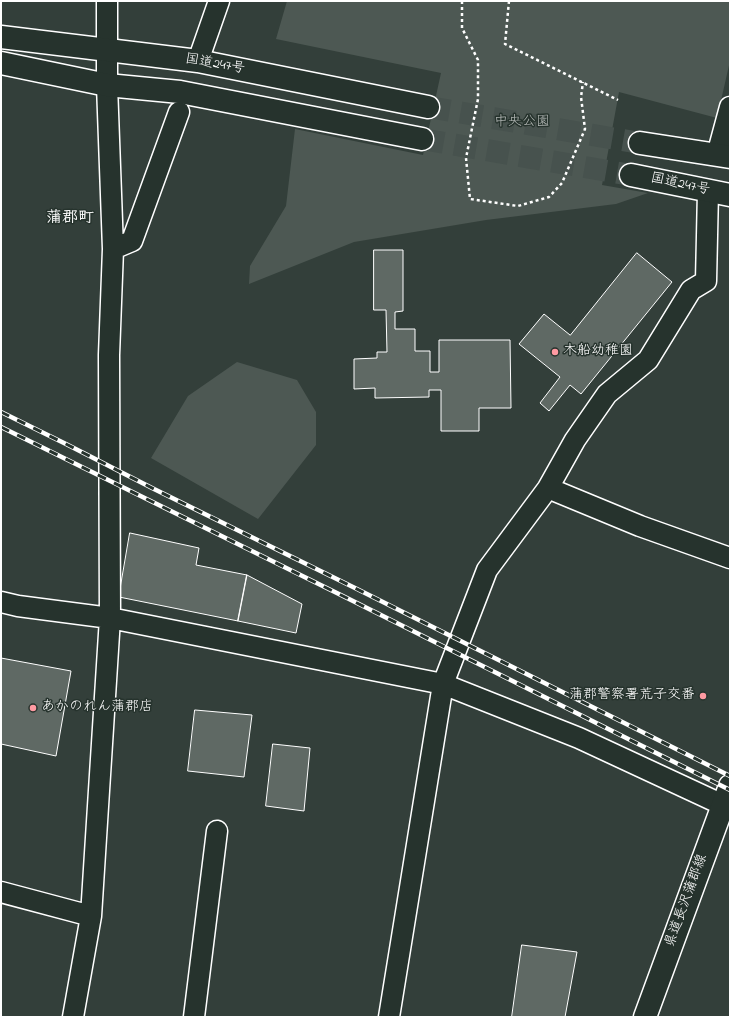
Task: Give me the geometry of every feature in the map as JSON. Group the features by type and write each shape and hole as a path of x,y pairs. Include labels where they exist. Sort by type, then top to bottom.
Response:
{"main road":[{"name":"国道247号","path":"1,37 198,61 428,107"},
{"path":"1,63 107,85 180,92 422,139"},
{"path":"640,143 723,156"},
{"name":"国道247号","path":"631,175 730,195"},
{"name":"県道長沢蒲郡線","path":"645,1017 727,795"}],"street":[{"path":"73,1017 91,916 110,618 109,355 113,249 107,85 107,1"},
{"path":"198,61 219,1"},
{"path":"723,156 730,107"},
{"path":"113,249 132,241 179,112"},
{"path":"389,1017 443,684 488,570 548,488 576,440 607,394 648,360 691,290 706,281 708,191"},
{"path":"548,488 640,526 730,558"},
{"path":"1,602 18,606 110,618 443,684 727,795"},
{"path":"194,1017 218,831"},
{"path":"1,892 91,916"}],"path":[{"path":"462,1 462,28 478,60 478,99 466,158 470,199 518,206 549,197 562,183 585,129 581,97 583,82"},
{"path":"509,1 505,44 618,100"}],"green space":[{"name":"中央公園","path":"287,1 730,1 730,61 717,118 619,92 602,185 648,193 616,204 486,220 354,242 249,284 250,266 286,206 295,129 423,155 441,73 276,39"},
{"path":"237,362 297,380 316,412 316,445 258,519 151,458 188,396"}],"building":[{"path":"374,250 403,250 403,311 395,312 395,329 415,329 415,351 430,351 430,372 439,372 439,340 510,340 511,408 479,408 479,431 441,431 441,390 429,390 429,397 375,398 375,388 354,389 354,359 377,358 377,352 387,352 386,310 374,310"},
{"path":"637,253 672,282 581,394 570,385 549,411 540,403 560,377 519,344 544,314 570,335"},
{"path":"130,533 199,548 196,565 247,575 238,621 119,597"},
{"path":"247,575 302,604 296,633 238,621"},
{"name":"あかのれん蒲郡店","path":"1,658 71,671 56,756 1,744"},
{"path":"195,710 252,715 244,777 188,771"},
{"path":"273,744 310,748 304,811 266,806"},
{"path":"522,945 577,952 565,1017 512,1017"}],"tunnel":[{"path":"428,107 640,143"},
{"path":"422,139 631,175"}],"railway":[{"path":"1,412 730,776"},
{"path":"1,427 730,790"}],"place":[{"name":"木船幼稚園","path":"555,352"},
{"name":"蒲郡警察署荒子交番","path":"703,696"},
{"name":"あかのれん蒲郡店","path":"33,708"}],"district":[{"name":"蒲郡町","path":"70,219"}]}
